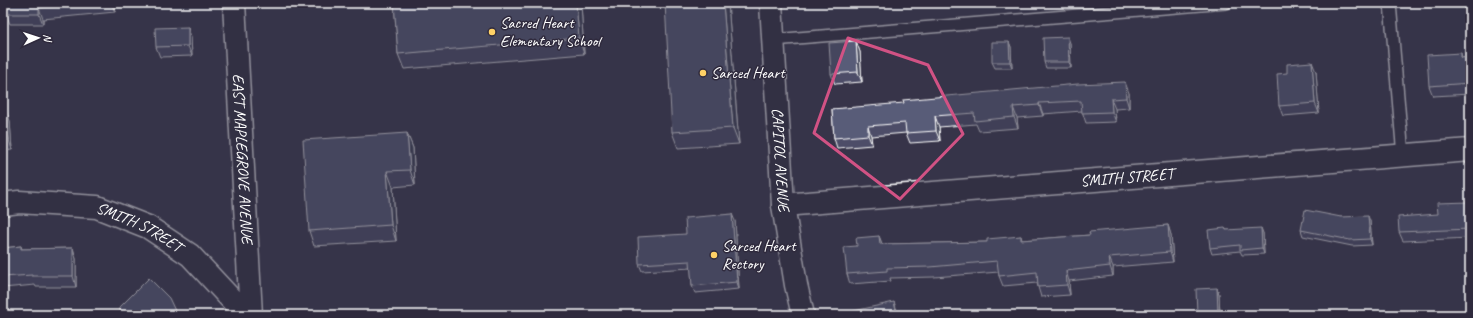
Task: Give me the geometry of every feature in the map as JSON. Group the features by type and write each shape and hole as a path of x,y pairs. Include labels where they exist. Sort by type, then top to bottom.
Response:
{"street":[{"name":"EAST MAPLEGROVE AVENUE","path":"234,3 251,315"},
{"name":"CAPITOL AVENUE","path":"770,3 783,205 796,285 803,315"},
{"name":"SMITH STREET","path":"783,205 1470,150"},
{"name":"SMITH STREET","path":"3,204 19,202 97,207 148,227 190,255 246,315"}],"lane":[{"path":"773,40 1226,3"},
{"path":"1390,3 1402,156"}],"highlighted area":[{"path":"848,38 928,65 963,134 900,199 814,133"}],"building":[{"path":"6,3 96,3 39,8 39,14 6,14"},
{"name":"Sacred Heart Elementary School","path":"394,3 576,3 579,38 398,54"},
{"name":"Sarced Heart","path":"665,3 723,3 733,128 672,132"},
{"path":"188,27 188,46 156,47 155,28"},
{"path":"1068,37 1069,62 1044,62 1043,38"},
{"path":"856,41 858,72 831,74 829,43"},
{"path":"992,42 1009,42 1010,62 992,62"},
{"path":"1461,53 1461,58 1470,57 1470,83 1429,86 1427,55"},
{"path":"1312,62 1315,103 1279,106 1277,74 1287,73 1287,64"},
{"path":"1125,82 1126,98 1111,99 1112,112 1082,113 1081,101 1039,103 1039,105 1013,107 1014,117 975,121 974,113 935,116 936,131 906,133 905,123 868,126 868,135 834,138 832,109 904,103 903,100 1078,84"},
{"path":"3,111 6,111 9,140 3,140"},
{"path":"407,133 410,170 387,171 391,225 309,231 303,140"},
{"path":"1470,202 1470,229 1399,232 1398,217 1438,214 1437,203"},
{"path":"1305,210 1341,217 1368,216 1370,239 1350,240 1301,230"},
{"path":"732,214 737,282 692,286 690,261 639,264 638,237 686,234 685,218"},
{"path":"1168,225 1170,252 1109,257 1110,266 1066,271 1067,285 1038,287 1037,272 999,276 997,261 930,267 887,268 887,271 847,274 844,247 857,246 856,238 879,236 880,244 987,242 987,239 1021,236 1021,240 1090,235 1089,232"},
{"path":"1225,228 1226,230 1261,228 1262,248 1240,250 1240,245 1210,248 1208,230"},
{"path":"21,246 21,249 73,248 73,276 32,275 3,277 3,248"},
{"path":"149,278 169,298 177,315 126,315 119,308"},
{"path":"1217,288 1218,313 1197,314 1196,289"},
{"path":"894,302 897,315 854,315 854,311"}],"place":[{"name":"Sacred Heart Elementary School","path":"492,32"},
{"name":"Sarced Heart","path":"703,73"},
{"name":"Sarced Heart Rectory","path":"714,255"}]}
